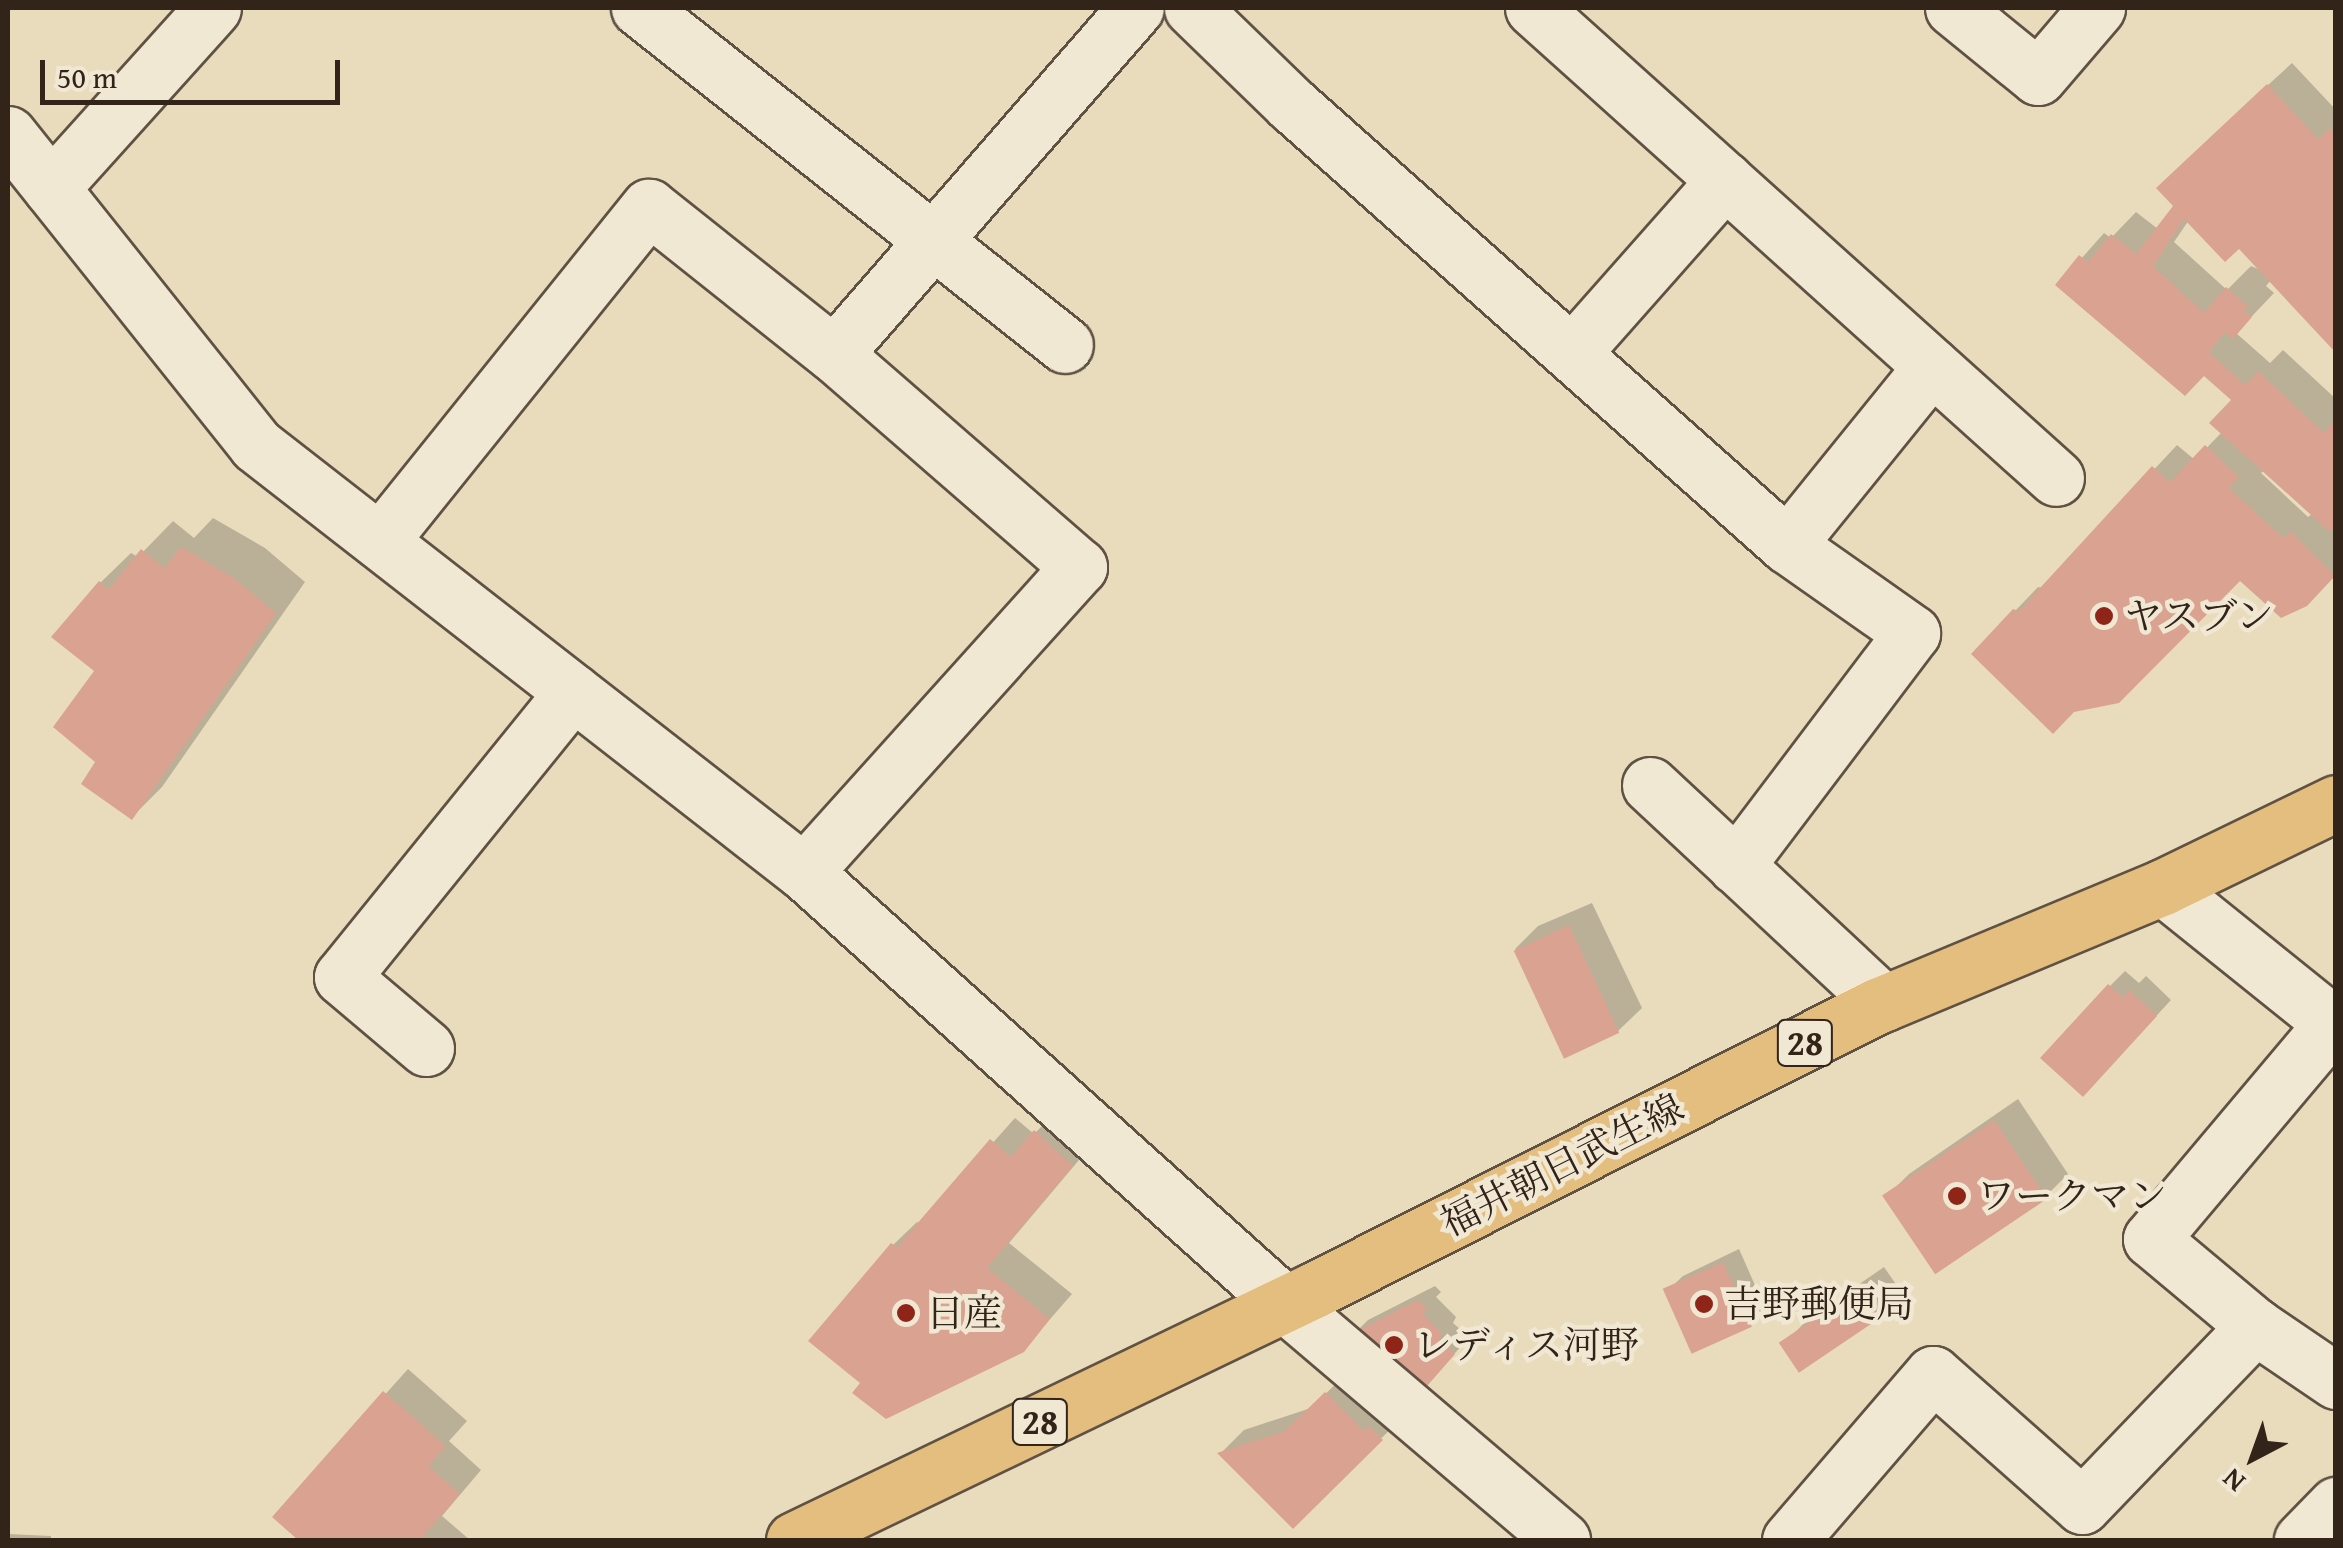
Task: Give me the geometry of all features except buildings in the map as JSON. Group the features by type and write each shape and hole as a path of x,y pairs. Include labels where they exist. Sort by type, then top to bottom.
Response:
{"main road":[{"name":"福井朝日武生線","path":"794,1540 1285,1304 1884,1003 2163,887 2336,803"}],"street":[{"path":"52,188 214,8"},
{"path":"639,8 935,238 1065,345"},
{"path":"834,354 1136,8"},
{"path":"1192,8 1291,104 1787,544 1912,633 1736,866"},
{"path":"1534,8 2056,478"},
{"path":"1953,8 2038,77 2098,8"},
{"path":"8,134 256,444 804,872 1285,1304 1562,1540"},
{"path":"1572,352 1725,180"},
{"path":"380,541 649,207 834,354 1079,567 804,872"},
{"path":"1787,544 1932,366"},
{"path":"426,1048 342,976 573,692"},
{"path":"1650,785 1884,1003"},
{"path":"2163,887 2334,1025 2152,1239 2255,1326 2336,1381"},
{"path":"1790,1540 1933,1374 2082,1506 2255,1326"},
{"path":"2302,1540 2336,1505"}],"place":[{"name":"ヤスブン","path":"2104,616"},
{"name":"ワークマン","path":"1957,1196"},
{"name":"吉野郵便局","path":"1704,1304"},
{"name":"日産","path":"906,1313"},
{"name":"レディス河野","path":"1394,1345"}]}
